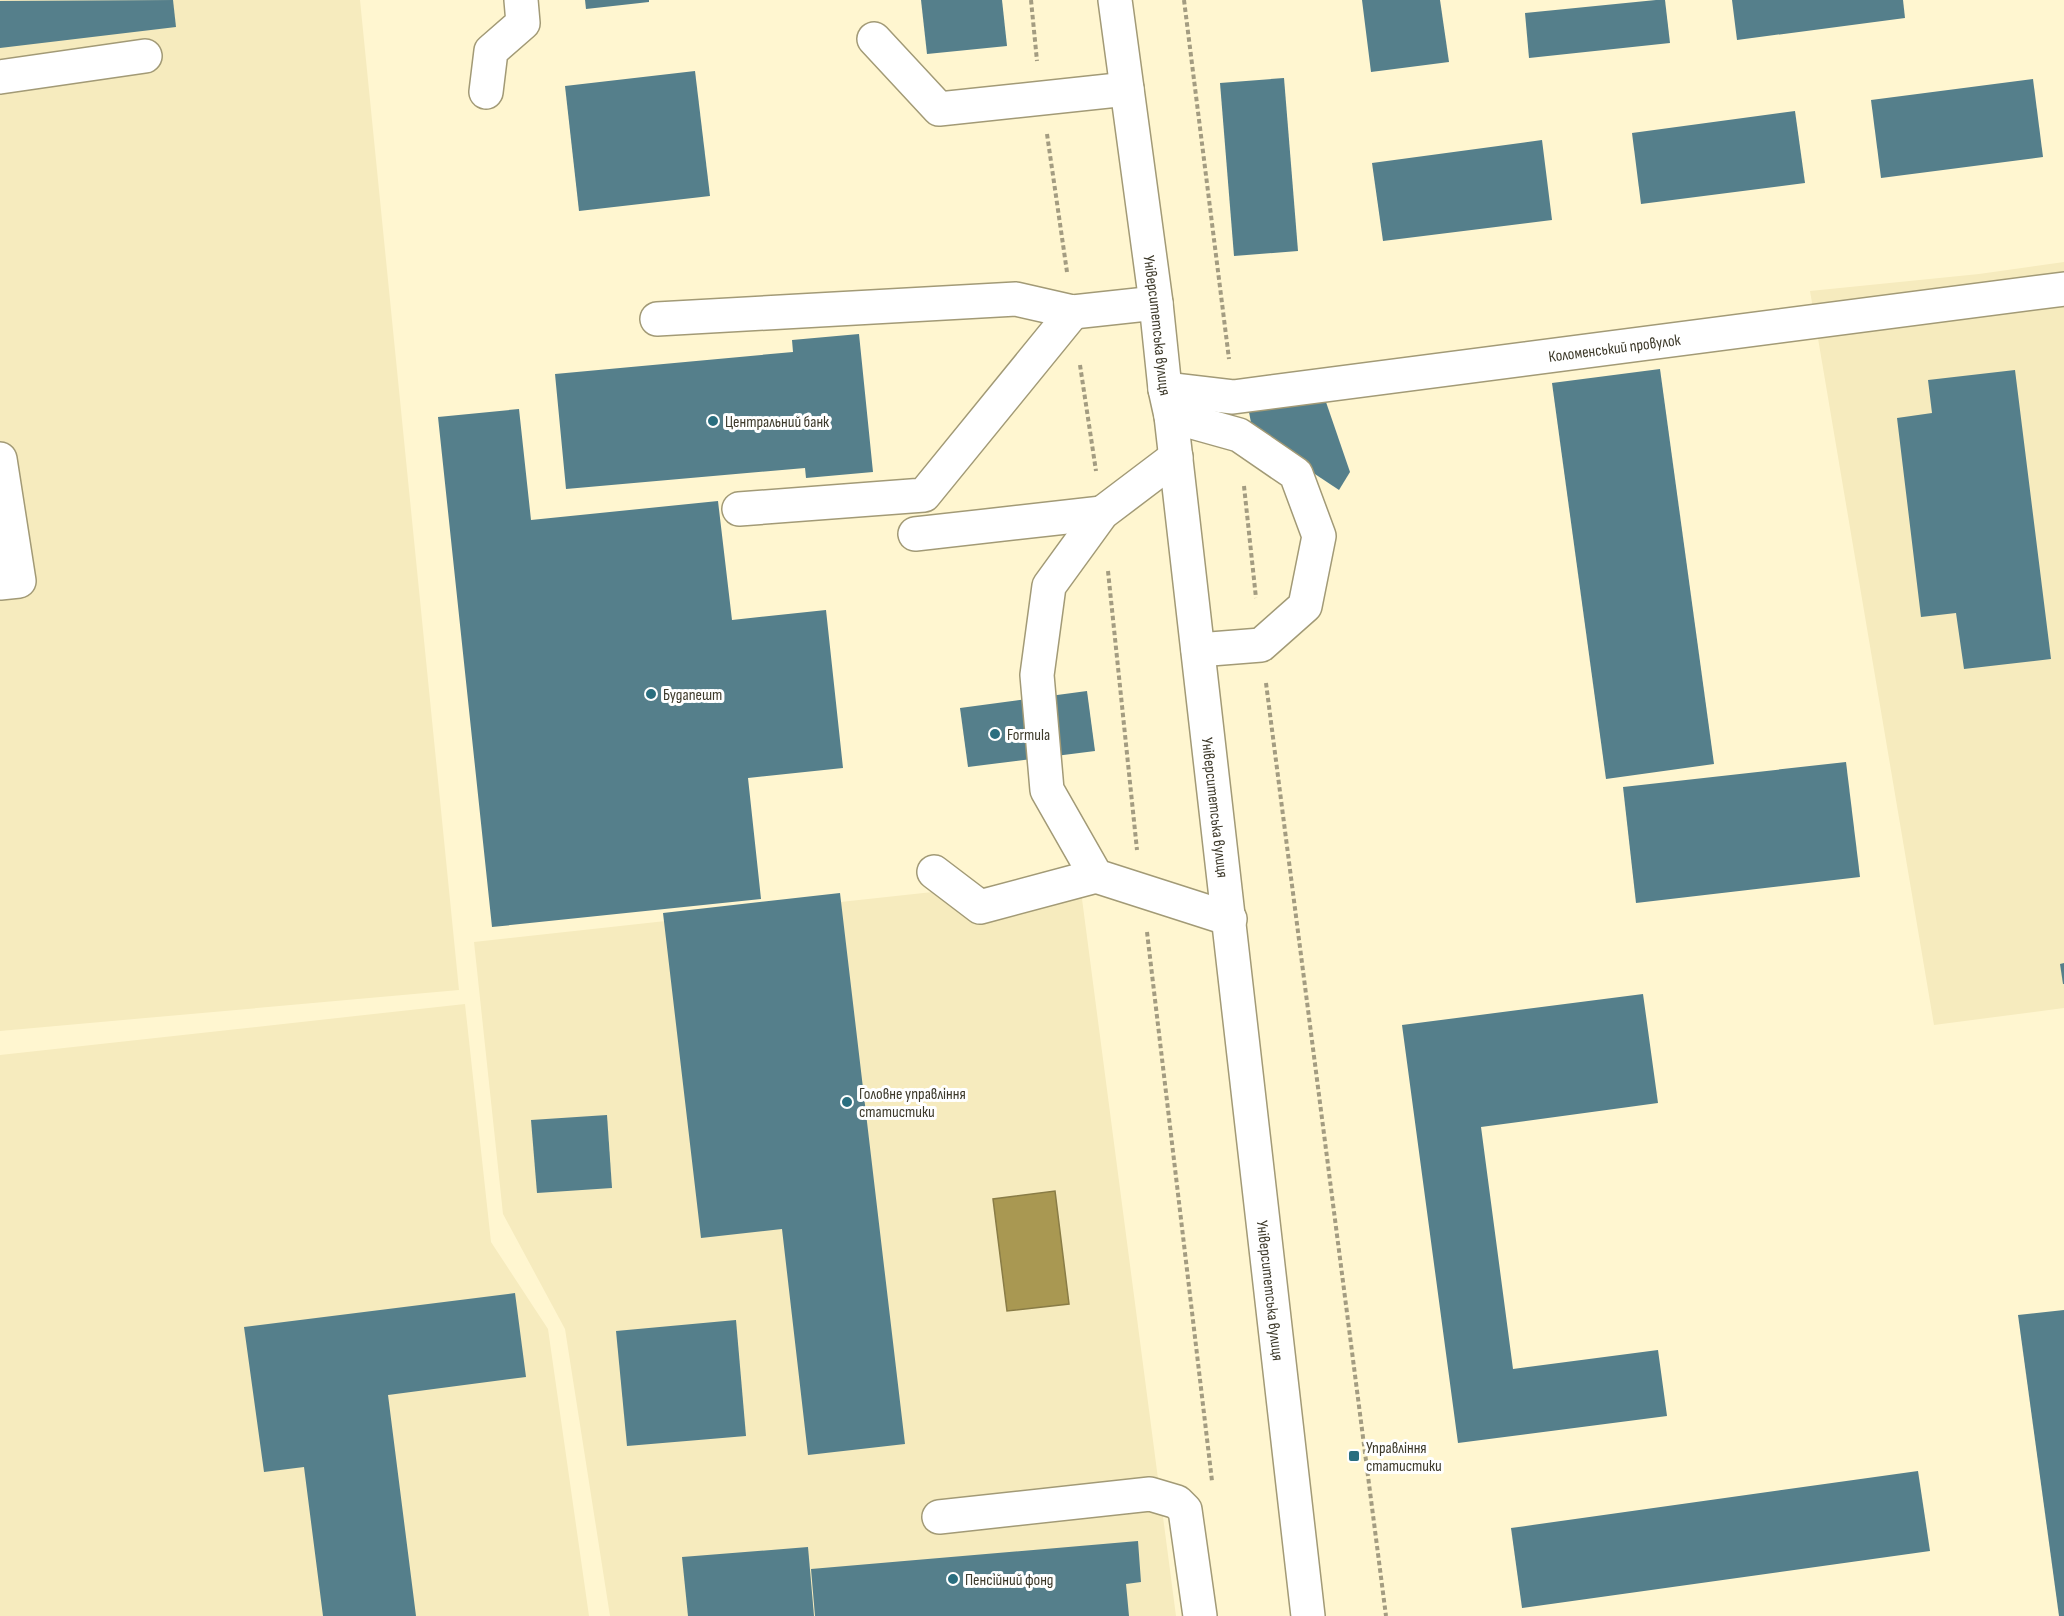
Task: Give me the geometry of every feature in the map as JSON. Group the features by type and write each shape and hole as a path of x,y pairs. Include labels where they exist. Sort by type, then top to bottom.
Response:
{"main road":[{"path":"486,92 491,51 523,23 521,0"},
{"name":"Університетська вулиця","path":"1116,0 1176,457 1308,1616"},
{"path":"874,39 939,109 1127,89"},
{"path":"0,77 145,56"},
{"path":"657,320 1016,289 1072,312 1156,303"},
{"name":"Коломенський провулок","path":"1168,402 1233,397 2064,289"},
{"path":"739,508 924,495 1072,312"},
{"path":"1168,402 1239,435 1296,474 1320,536 1305,606 1261,645 1198,650"},
{"path":"1096,876 1047,790 1037,675 1050,586 1102,513 1176,457"},
{"path":"0,459 19,581 0,583"},
{"path":"915,534 1102,513"},
{"path":"934,872 980,907 1096,876 1230,919"},
{"path":"939,1517 1150,1494 1177,1502 1185,1510 1200,1616"}],"path":[{"path":"1031,0 1041,99 1102,513 1142,891 1212,1485"},
{"path":"1184,0 1233,397"},
{"path":"1239,435 1261,645 1386,1616"}],"shaded area":[{"path":"0,0 360,0 459,990 0,1031"},
{"path":"2064,262 2064,1008 1934,1025 1810,291 1979,274"},
{"path":"1079,876 1176,1616 610,1616 565,1329 503,1214 474,942"},
{"path":"465,1004 491,1242 548,1329 589,1616 0,1616 0,1055"},
{"path":"1055,1191 1069,1304 1007,1311 993,1199"}],"building":[{"path":"173,0 176,27 0,48 0,1"},
{"path":"585,0 649,0 649,2 586,9"},
{"path":"921,0 1002,0 1007,46 927,54"},
{"path":"1362,0 1440,0 1449,62 1371,72"},
{"path":"1665,0 1670,43 1529,58 1525,13"},
{"path":"1732,0 1903,0 1905,18 1737,40"},
{"path":"695,71 710,196 579,211 565,86"},
{"path":"1284,78 1298,251 1234,256 1220,83"},
{"path":"2033,79 2043,157 1881,178 1871,100"},
{"path":"1795,111 1805,183 1641,204 1632,133"},
{"path":"1542,140 1552,220 1383,241 1372,163"},
{"name":"Центральний банк","path":"859,334 873,472 806,478 805,468 566,489 555,374 793,352 792,340"},
{"path":"1660,369 1714,764 1606,779 1552,383"},
{"path":"2015,370 2051,659 1964,669 1956,613 1921,617 1897,418 1932,413 1928,380"},
{"path":"1326,402 1350,472 1339,490 1253,433 1248,407"},
{"name":"Будапешт","path":"519,409 531,520 718,501 732,620 826,610 843,768 748,778 761,899 492,927 438,417"},
{"path":"1087,691 1095,751 968,767 960,708"},
{"path":"1846,762 1860,877 1636,903 1623,787"},
{"path":"840,893 905,1444 808,1455 782,1229 701,1238 663,913"},
{"path":"2064,963 2064,984 2063,984 2060,964"},
{"path":"1643,994 1658,1103 1481,1127 1513,1369 1658,1350 1667,1416 1458,1443 1402,1025"},
{"path":"607,1115 612,1188 537,1193 531,1120"},
{"path":"515,1293 526,1377 388,1395 416,1616 323,1616 304,1467 264,1472 244,1327"},
{"path":"2064,1310 2064,1616 2059,1616 2018,1315"},
{"path":"736,1320 746,1436 627,1446 616,1331"},
{"path":"1918,1471 1930,1551 1522,1608 1511,1528"},
{"path":"1138,1541 1141,1582 1126,1584 1129,1616 815,1616 811,1569"},
{"path":"808,1547 814,1616 688,1616 682,1557"}],"place":[{"name":"Центральний банк","path":"713,421"},
{"name":"Будапешт","path":"651,694"},
{"name":"Formula","path":"995,734"},
{"name":"Головне управління статистики","path":"847,1102"},
{"name":"Управління статистики","path":"1354,1456"},
{"name":"Пенсійний фонд","path":"953,1579"}]}
